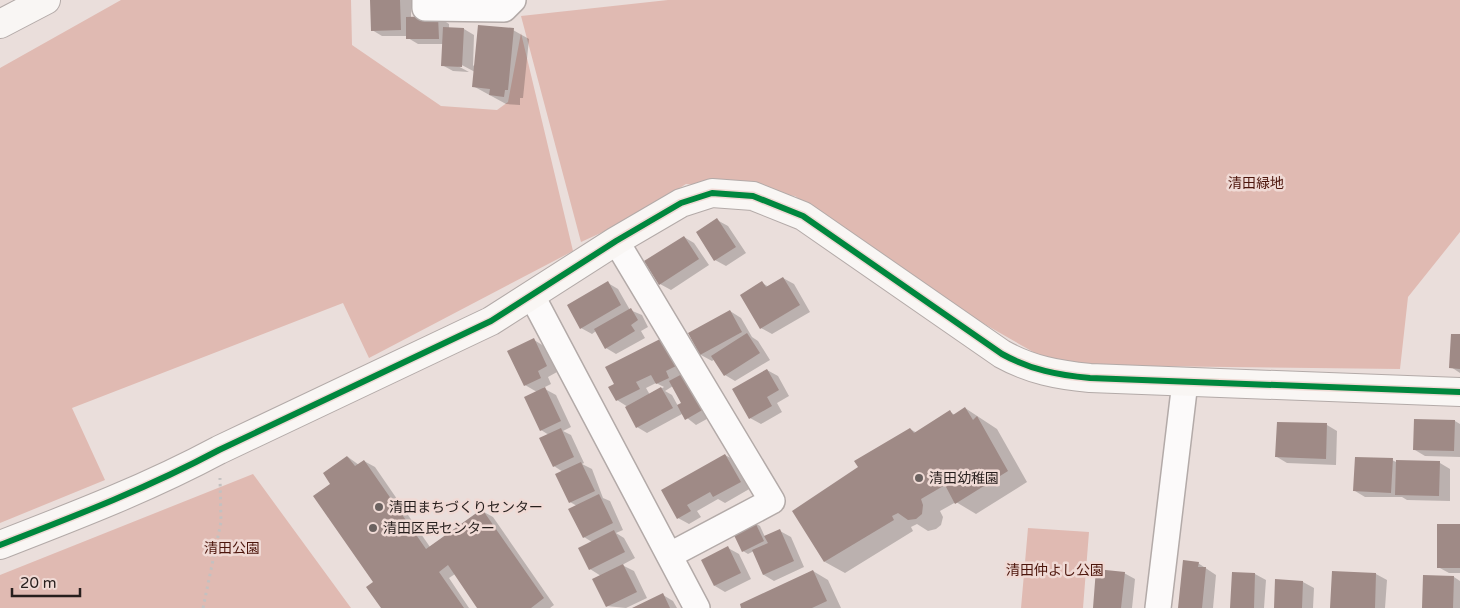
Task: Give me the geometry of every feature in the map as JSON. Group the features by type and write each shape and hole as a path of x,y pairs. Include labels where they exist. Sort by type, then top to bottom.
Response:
{"street":[{"path":"0,24 46,0"},
{"path":"425,0 425,8 504,9 512,0"},
{"path":"0,545 98,508 175,473 219,450 491,321 681,202 712,193 753,196 803,216 1002,354 1025,367 1059,376 1090,378 1460,392"},
{"path":"616,241 772,501 670,555"},
{"path":"532,296 697,608"},
{"path":"1158,608 1186,382"}],"path":[{"path":"203,608 221,522 219,450"}],"green space":[{"path":"121,0 351,0 352,45 441,106 497,110 508,102 521,33 573,251 369,358 343,303 72,408 105,480 0,523 0,68"},
{"name":"清田緑地","path":"668,0 1460,0 1460,232 1408,297 1400,369 1056,365 937,297 795,196 686,184 627,221 581,242 521,16"},
{"name":"清田公園","path":"253,474 351,608 0,608 0,575"},
{"name":"清田仲よし公園","path":"1028,528 1089,532 1083,608 1021,608"}],"building":[{"path":"370,0 400,0 401,30 371,31"},
{"path":"438,16 439,39 406,39 406,17"},
{"path":"478,25 514,28 508,90 505,90 504,97 489,95 490,89 472,87"},
{"path":"443,27 464,28 462,67 441,66"},
{"path":"717,218 736,247 714,261 696,232"},
{"path":"684,236 699,259 659,285 644,261"},
{"path":"783,277 800,305 760,329 740,295 762,281 766,287"},
{"path":"608,281 621,305 580,329 567,305"},
{"path":"631,308 638,320 631,325 635,331 605,349 594,329"},
{"path":"730,310 742,332 700,355 688,333"},
{"path":"747,333 760,353 724,376 711,356"},
{"path":"1451,334 1460,334 1460,369 1449,368"},
{"path":"534,338 547,366 538,371 541,378 524,386 507,351"},
{"path":"662,338 676,366 666,371 669,378 656,384 651,375 636,382 640,389 616,401 608,387 614,384 605,367"},
{"path":"767,369 779,390 767,397 772,406 749,419 732,389"},
{"path":"684,373 704,409 685,420 677,405 681,403 669,381"},
{"path":"545,387 561,421 540,431 524,397"},
{"path":"661,387 673,408 636,428 625,407"},
{"name":"清田幼稚園","path":"965,407 973,420 977,416 1008,471 955,504 945,485 921,499 923,505 922,514 916,519 908,520 898,513 892,516 894,520 824,562 792,511 858,467 854,461 910,428 914,433 950,410 953,415"},
{"path":"1414,419 1455,420 1454,451 1413,450"},
{"path":"1277,422 1327,423 1326,459 1275,457"},
{"path":"561,428 574,457 553,467 539,438"},
{"path":"725,454 741,482 713,497 710,492 687,505 691,511 677,519 661,490"},
{"name":"清田区民センター","path":"347,456 355,466 364,460 426,549 482,509 544,598 531,608 477,608 448,565 439,572 464,608 381,608 366,587 373,582 313,496 330,484 323,473"},
{"path":"1355,457 1393,458 1391,493 1353,491"},
{"path":"1396,460 1440,461 1439,496 1395,495"},
{"path":"581,462 595,491 569,503 555,474"},
{"path":"599,494 613,523 583,538 568,509"},
{"path":"755,522 764,541 742,552 733,533"},
{"path":"1437,524 1460,524 1460,568 1437,568"},
{"path":"780,529 794,561 763,575 752,550 768,543 764,536"},
{"path":"614,530 625,552 589,570 578,548"},
{"path":"728,546 741,573 714,586 701,560"},
{"path":"1183,560 1199,562 1198,567 1206,567 1202,608 1178,608"},
{"path":"623,564 637,592 606,607 592,579"},
{"path":"1096,569 1125,572 1121,608 1093,608"},
{"path":"813,570 827,601 812,608 741,608 740,604"},
{"path":"1332,571 1376,573 1375,608 1330,608"},
{"path":"1232,572 1255,573 1254,608 1230,608"},
{"path":"1423,575 1454,576 1453,608 1422,608"},
{"path":"1275,579 1303,581 1302,608 1274,608"},
{"path":"663,593 670,608 632,608"}],"cycle path":[{"path":"0,545 165,477 491,321 616,241 681,203 712,193 753,196 803,216 1002,354 1023,364 1045,371 1090,378 1460,392"}],"place":[{"name":"清田幼稚園","path":"919,478"},
{"name":"清田まちづくりセンター","path":"379,507"},
{"name":"清田区民センター","path":"373,528"}]}
